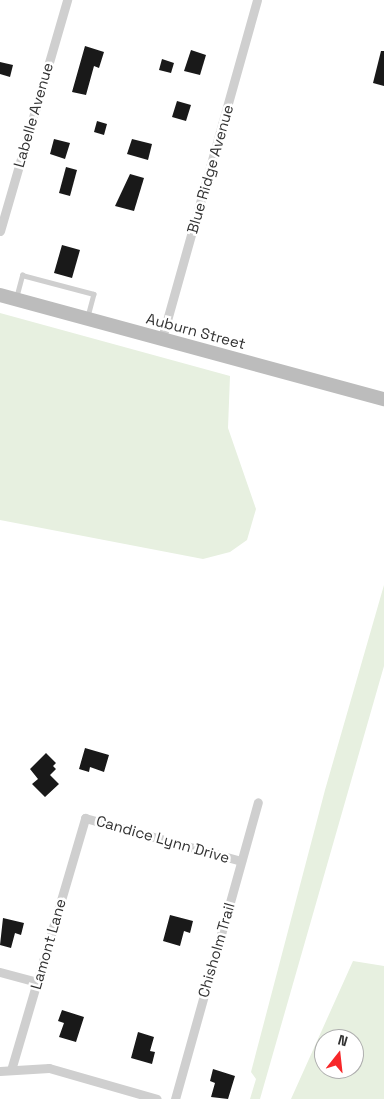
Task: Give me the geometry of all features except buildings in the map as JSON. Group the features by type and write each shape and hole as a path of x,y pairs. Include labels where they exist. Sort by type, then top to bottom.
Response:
{"main road":[{"name":"Auburn Street","path":"0,294 384,399"}],"street":[{"name":"Labelle Avenue","path":"0,231 67,0"},
{"name":"Blue Ridge Avenue","path":"162,338 257,0"},
{"name":"Chisholm Trail","path":"175,1099 258,802"},
{"name":"Candice Lynn Drive","path":"85,818 241,861"},
{"name":"Lamont Lane","path":"11,1070 85,818"},
{"path":"0,972 37,982"},
{"path":"0,1071 49,1068 157,1099"}],"lane":[{"path":"16,299 22,275 94,294 88,318"}],"green space":[{"path":"0,313 230,376 228,428 256,509 247,540 230,552 203,559 0,520"},
{"path":"384,585 384,666 260,1099 250,1099 256,1079 251,1072 325,790"},
{"path":"353,961 384,966 384,1099 291,1099 314,1048 314,1079 364,1079 364,1029 322,1029"}]}
